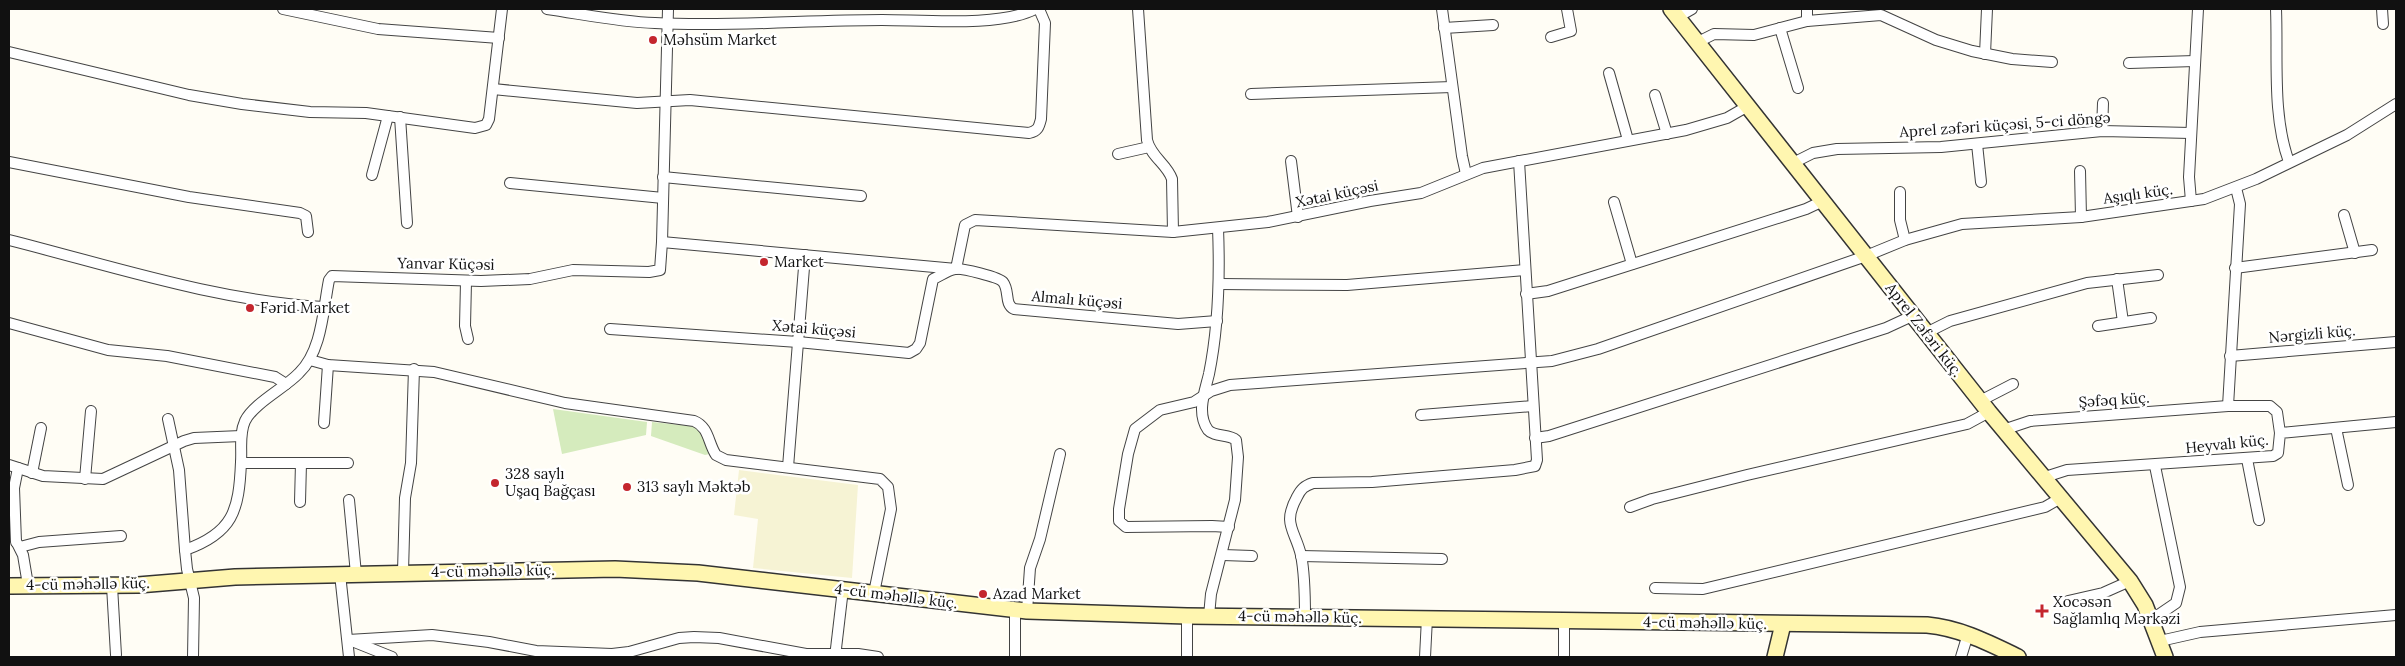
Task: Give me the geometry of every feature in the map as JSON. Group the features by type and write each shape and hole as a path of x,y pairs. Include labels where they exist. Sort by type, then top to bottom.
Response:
{"street":[{"path":"283,9 378,29 499,38"},
{"path":"9,52 189,94 242,104 310,112 400,117 481,128 486,125 489,119 502,9"},
{"path":"547,9 668,24 987,20 1016,17 1035,9"},
{"name":"Yanvar Küçəsi","path":"185,550 216,536 230,522 236,505 243,427 250,414 299,374 310,360 324,308 329,280 337,275 466,282 530,279 573,270 655,272 660,270 662,265 668,9"},
{"path":"493,89 637,103 690,100 1029,133 1035,131 1041,119 1045,23 1039,9"},
{"path":"1138,9 1149,147 1172,179 1173,232"},
{"path":"1442,9 1466,174"},
{"path":"1551,37 1570,31 1567,9"},
{"path":"1675,13 1692,9"},
{"path":"1807,9 1807,21"},
{"path":"1985,54 1987,9"},
{"path":"2191,202 2189,177 2198,9"},
{"path":"2276,9 2280,120 2284,149 2289,162"},
{"path":"2382,9 2383,24"},
{"path":"1698,42 1714,34 1754,35 1807,21 1881,12 1936,40 1985,54 2012,59 2052,62"},
{"name":"Aprel Zəfəri küç.","path":"1675,13 2003,430 2130,581 2145,605 2165,657"},
{"path":"1444,28 1493,25"},
{"path":"1780,28 1798,88"},
{"path":"2129,63 2195,61"},
{"path":"1609,73 1628,140"},
{"path":"1251,94 1452,87"},
{"path":"1655,95 1667,134"},
{"path":"2102,131 2103,103"},
{"name":"Aşıqlı küç.","path":"1229,527 1126,527 1120,521 1119,508 1128,454 1135,429 1154,413 1194,402 1211,391 1230,386 1552,361 1598,349 1866,256 1905,240 1962,224 2081,217 2191,202 2236,188 2347,135 2396,104"},
{"name":"Xətai küçəsi","path":"610,329 798,342 908,353 920,343 933,279 956,269 965,226 975,220 1173,232 1298,217 1370,201 1421,193 1483,168 1667,134 1727,118 1748,106"},
{"path":"372,175 388,116"},
{"path":"400,117 407,223"},
{"name":"Aprel zəfəri küçəsi, 5-ci döngə","path":"1793,163 1813,153 1837,149 1977,144 2102,131 2191,133"},
{"path":"1977,144 1981,182"},
{"path":"1118,154 1149,147"},
{"path":"1291,161 1298,217"},
{"path":"1305,617 1301,556 1290,526 1289,516 1301,489 1313,483 1372,482 1532,468 1537,460 1519,161"},
{"path":"9,162 189,197 300,213 306,216 308,232"},
{"path":"2080,170 2081,217"},
{"path":"664,177 861,196"},
{"path":"510,183 663,198"},
{"path":"2228,406 2240,204 2236,188"},
{"path":"1900,192 1900,220 1905,240"},
{"path":"1526,294 1548,291 1806,209 1823,201"},
{"path":"1614,202 1632,264"},
{"path":"2344,215 2355,253"},
{"path":"1209,616 1212,594 1223,556 1237,486 1238,445 1231,436 1212,433 1208,430 1203,413 1203,396 1218,321 1220,284 1218,228"},
{"path":"9,240 228,296 283,305 324,308"},
{"path":"662,242 956,269"},
{"path":"2235,268 2372,250"},
{"path":"788,467 805,255"},
{"name":"Almalı küçəsi","path":"956,269 998,278 1007,289 1010,307 1014,309 1178,324 1218,321"},
{"path":"1220,284 1347,285 1525,270"},
{"path":"1926,333 1950,321 2087,283 2158,275"},
{"path":"2117,280 2123,322"},
{"path":"466,282 465,326 468,339"},
{"path":"1535,438 1549,436 1886,328 1912,316"},
{"path":"2098,326 2151,318"},
{"path":"9,323 108,350 167,356 274,376 286,384"},
{"name":"Nərgizli küç.","path":"2230,356 2396,342"},
{"path":"310,360 328,365 414,369 441,373 573,405 694,421 701,424 705,429 716,456 726,460 880,479 884,482 892,501 876,572 874,593"},
{"path":"324,423 328,365"},
{"path":"403,572 405,498 411,463 414,369"},
{"path":"1630,508 1652,500 1747,475 1967,424 1984,406 2013,384"},
{"path":"1421,415 1533,406"},
{"name":"Şəfəq küç.","path":"2003,430 2030,421 2228,406 2270,406 2274,408 2280,432"},
{"path":"85,479 91,410"},
{"path":"168,419 179,470 187,569 194,598 193,657"},
{"name":"Heyvalı küç.","path":"2042,478 2067,470 2155,466 2272,456 2278,453 2280,432 2396,422"},
{"path":"32,473 41,428"},
{"path":"2336,428 2348,485"},
{"path":"28,585 15,544 13,467 32,473 85,479 103,479 114,476 173,445 194,438 241,436"},
{"path":"1015,657 1021,610 1030,568 1040,539 1060,454"},
{"path":"2247,459 2260,520"},
{"path":"241,463 348,463"},
{"path":"300,502 301,463"},
{"path":"2151,620 2176,603 2180,588 2155,466"},
{"path":"1655,588 1703,589 1754,578 2044,507 2060,499"},
{"path":"348,500 356,574"},
{"path":"15,544 121,536"},
{"path":"1223,556 1252,556"},
{"path":"1301,556 1442,559"},
{"name":"4-cü məhəllə küç.","path":"9,586 112,586 191,580 403,572 615,569 698,573 1021,610 1187,616 1927,625 1968,634 2018,657"},
{"path":"340,574 349,657"},
{"path":"2068,601 2109,591 2130,581"},
{"path":"112,586 116,655"},
{"path":"835,656 843,589"},
{"path":"1187,616 1187,657"},
{"path":"2160,641 2200,632 2396,616"},
{"path":"1425,657 1427,618"},
{"path":"1564,620 1564,657"},
{"path":"1775,657 1784,624"},
{"path":"1961,657 1968,634"},
{"path":"348,640 432,635 489,642 536,651 612,654 629,652 679,638 694,637 719,638 805,656 878,657"},
{"path":"348,640 392,657"}],"shaded area":[{"path":"739,470 858,485 852,578 753,568 758,519 734,515"}],"green space":[{"path":"553,409 647,422 646,435 562,454"},
{"path":"652,422 699,427 710,454 705,455 651,436"}],"place":[{"name":"Məhsüm Market","path":"653,40"},
{"name":"Market","path":"764,262"},
{"name":"Fərid Market","path":"250,308"},
{"name":"328 saylı Uşaq Bağçası","path":"495,483"},
{"name":"313 saylı Məktəb","path":"627,487"},
{"name":"Azad Market","path":"983,594"},
{"name":"Xocəsən Sağlamlıq Mərkəzi","path":"2042,611"}]}
